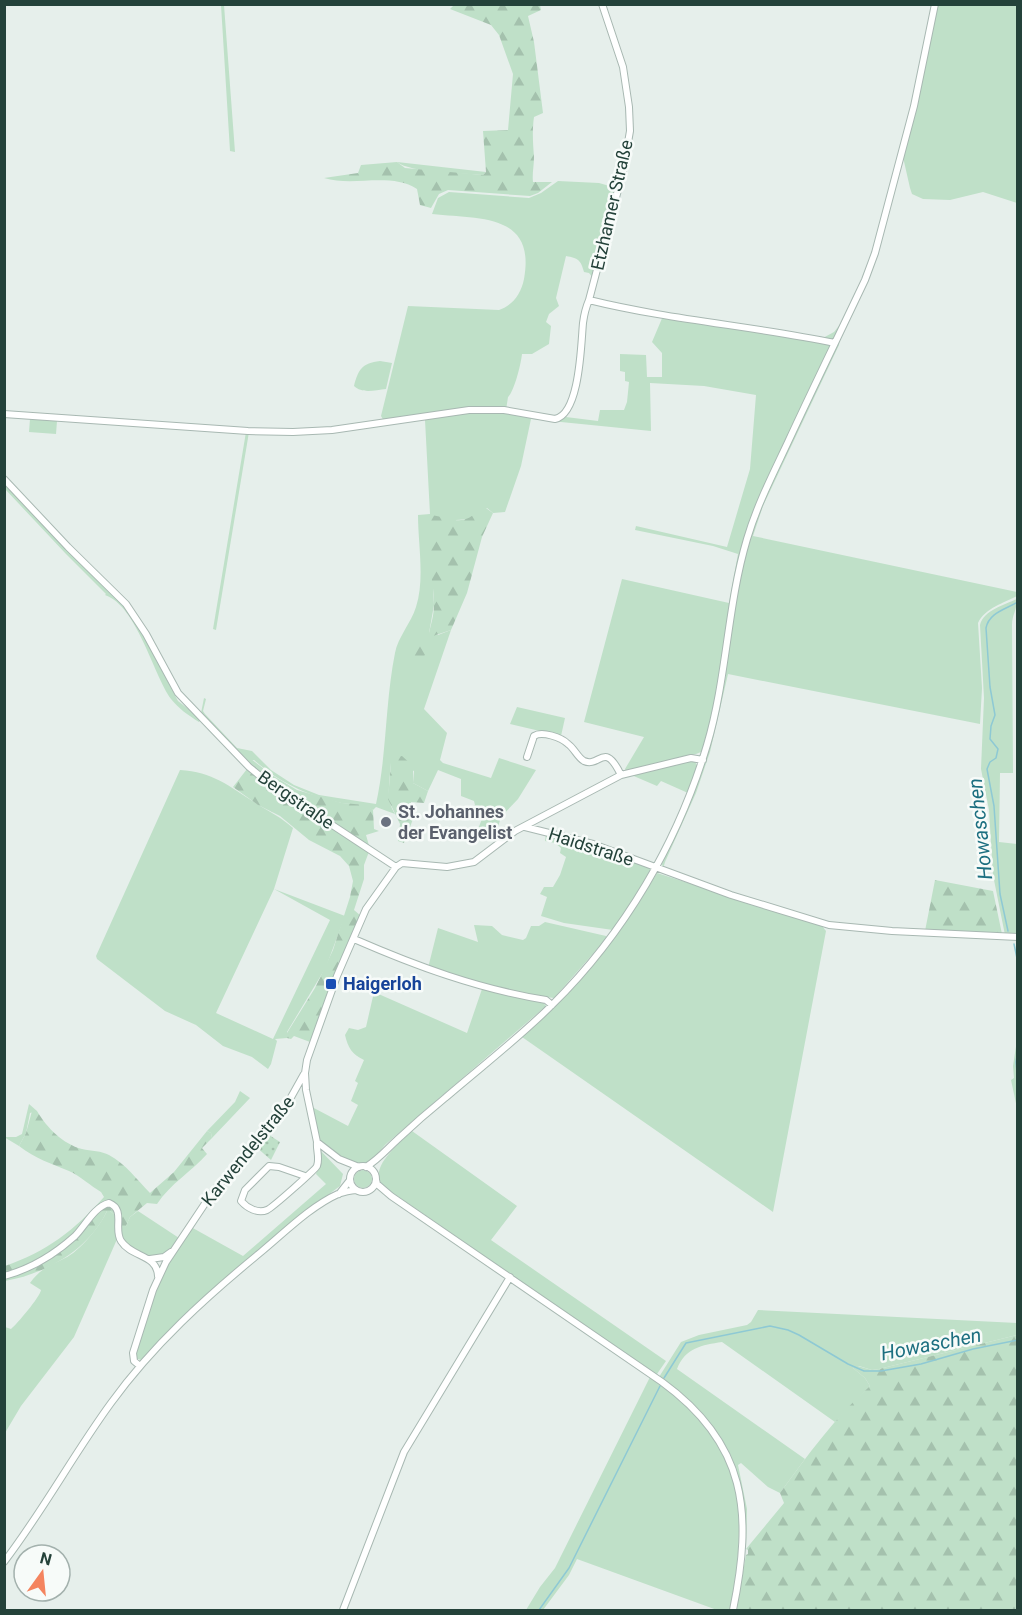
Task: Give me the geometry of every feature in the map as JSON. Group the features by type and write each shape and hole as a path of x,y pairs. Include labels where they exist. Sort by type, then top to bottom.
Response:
{"street":[{"name":"Etzhamer Straße","path":"4,414 293,432 342,429 469,410 504,410 555,419 561,418 577,380 584,316 623,171 630,131 623,67 602,4"},
{"path":"339,1194 350,1177 379,1158 413,1125 552,1005 611,937 656,868 679,822 703,760 720,692 747,540 758,507 865,280 875,253 914,106 935,4"},
{"path":"589,300 727,326 774,330 835,343"},
{"name":"Bergstraße","path":"4,479 126,604 146,634 178,693 249,767 270,784 396,867"},
{"path":"527,757 534,736 541,734 566,742 584,761 590,762 602,756 607,757 614,763 621,775"},
{"path":"305,1176 269,1166 245,1190 241,1201 254,1210 266,1210 317,1167 317,1142 306,1089 305,1073 309,1056 330,993 366,909 396,867 402,863 436,867 464,865 481,858 506,837 621,775 691,758 703,760"},
{"name":"Haidstraße","path":"525,827 592,844 731,895 829,925 1017,938"},
{"path":"354,939 426,970 495,991 546,1000 552,1005"},
{"name":"Karwendelstraße","path":"140,1366 134,1361 133,1353 158,1277 172,1252 212,1193 285,1108 305,1073"},
{"path":"317,1142 339,1159 373,1171 377,1184 392,1196 680,1395 696,1410 716,1435 735,1476 742,1511 742,1551 733,1611"},
{"path":"370,1190 379,1158"},
{"path":"339,1159 355,1190"},
{"path":"4,1562 35,1520 96,1424 140,1366 223,1283 290,1228 339,1194 355,1190 362,1192 370,1190 392,1196"},
{"path":"4,1276 49,1256 75,1236 100,1207 111,1204 118,1212 118,1233 122,1242 129,1249 149,1259 156,1266 158,1277"},
{"path":"149,1259 164,1257 172,1252"},
{"path":"344,1611 404,1452 510,1277"}],"green space":[{"path":"455,4 540,5 541,10 528,16 534,42 543,113 534,117 533,182 552,182 530,196 448,190 439,194 431,208 420,205 417,189 407,184 384,180 347,181 324,178 358,173 361,165 397,162 405,168 483,175 486,172 483,131 508,130 513,74 499,35 491,25 450,9"},
{"path":"221,5 224,5 235,152 230,151"},
{"path":"937,5 1017,5 1017,203 983,192 950,200 923,199 912,194 903,157 916,108"},
{"path":"397,162 486,172 483,175 438,172 404,166"},
{"path":"558,181 599,183 613,187 616,195 594,279 589,273 584,272 578,260 566,256 556,298 559,306 549,314 546,322 551,326 549,344 532,354 522,354 506,410 441,411 384,421 381,416 408,306 499,310 516,298 524,279 525,257 521,242 513,231 485,219 432,214 438,198 449,192 529,198"},
{"path":"663,316 821,339 834,332 842,322 839,345 763,506 753,536 1017,592 1017,596 985,613 978,623 982,688 980,724 728,674 710,752 696,793 663,869 662,864 692,794 708,748 726,674 721,673 706,743 701,752 696,754 626,771 625,769 644,737 584,722 622,579 729,603 738,554 713,546 635,530 636,526 727,547 750,469 756,395 704,386 650,383 651,431 531,419 521,466 505,512 493,513 487,508 470,519 456,520 433,587 434,605 429,633 438,635 451,630 424,709 447,733 440,760 443,763 491,778 499,758 536,770 518,799 501,817 495,837 478,829 482,819 470,817 475,805 474,801 461,796 461,779 438,770 428,791 413,783 414,771 391,763 389,796 395,814 376,807 373,810 314,795 283,781 254,760 247,761 201,713 204,698 206,699 203,711 237,748 252,751 271,770 294,785 319,795 376,804 395,653 414,613 419,596 421,573 418,515 430,514 425,420 429,419 429,416 455,412 505,412 557,420 566,417 598,421 600,410 624,410 629,382 625,381 625,372 620,371 620,354 646,355 647,377 662,377 662,353 652,342"},
{"path":"380,361 392,363 386,389 365,391 354,386 362,368"},
{"path":"30,419 57,421 56,434 29,432"},
{"path":"246,432 249,432 216,630 213,629"},
{"path":"4,482 121,602 135,620 178,701 201,719 199,722 171,699 126,612 105,595 5,489"},
{"path":"483,506 493,513 482,537 467,593 451,630 430,637 434,594 427,537 432,515 460,520 470,517"},
{"path":"1017,599 1012,625 1013,773 1000,773 999,842 1017,844 1017,936 1005,935 993,875 989,810 981,769 984,698 980,625 990,612"},
{"path":"425,640 426,654 421,659 412,657 408,651 412,642"},
{"path":"517,707 565,718 561,736 510,724"},
{"path":"402,756 413,766 413,783 428,791 424,803 411,802 410,815 413,819 404,843 398,841 400,824 388,799 391,763 395,757"},
{"path":"251,759 297,790 342,803 366,805 373,810 374,829 379,831 366,835 370,849 364,865 364,879 354,910 361,916 310,1042 294,1036 291,1039 287,1038 287,1033 315,988 333,950 353,881 349,866 340,856 309,840 280,816 258,805 233,787 247,769 247,761"},
{"path":"690,760 695,761 697,766 688,793 661,781 657,786 629,774"},
{"path":"180,770 192,771 220,781 293,828 274,889 345,916 326,967 287,1032 287,1038 275,1039 277,1041 268,1069 252,1057 223,1046 196,1025 165,1011 96,956","holes":["274,889 330,920 273,1039 216,1013"]},
{"path":"546,834 583,843 645,865 650,869 651,873 613,930 564,923 541,916 547,897 540,894 544,887 553,887 566,857 560,853 561,848 555,843 545,841"},
{"path":"657,873 822,926 826,931 773,1212 522,1037 596,960 627,919"},
{"path":"935,880 993,891 1002,934 925,931"},
{"path":"545,922 606,936 606,939 554,998 499,991 428,968 438,928 478,942 474,925 492,926 502,935 523,940 531,926 539,926"},
{"path":"482,989 542,1001 546,1006 386,1144 369,1162 351,1161 320,1141 312,1107 348,1126 358,1105 351,1101 358,1083 355,1081 364,1060 351,1050 345,1035 349,1028 358,1030 366,1027 374,992 467,1033"},
{"path":"1017,1040 1017,1108 1011,1080 1014,1078 1013,1066"},
{"path":"240,1091 250,1098 212,1138 211,1133 207,1131 235,1102"},
{"path":"29,1104 37,1111 30,1113 26,1133 19,1146 4,1137 16,1137 22,1134"},
{"path":"32,1111 37,1111 51,1129 68,1143 75,1147 109,1155 115,1159 150,1193 174,1172 207,1131 211,1133 212,1138 202,1148 207,1154 168,1190 157,1204 147,1203 130,1217 122,1235 115,1215 107,1211 89,1237 64,1258 35,1273 5,1281 5,1266 34,1254 59,1239 82,1220 104,1197 101,1192 69,1171 37,1158 19,1146 26,1133"},
{"path":"412,1131 517,1206 491,1240 666,1361 657,1374 383,1186 379,1179 382,1164 393,1149"},
{"path":"266,1133 280,1142 271,1160 255,1146"},
{"path":"319,1149 343,1174 340,1186 237,1268 142,1360 137,1359 135,1352 162,1271 191,1227 243,1256 326,1184 316,1174 319,1165"},
{"path":"359,1170 367,1170 372,1175 370,1186 359,1188 354,1183 354,1175"},
{"path":"107,1211 115,1215 118,1237 74,1337 21,1406 5,1433 5,1327 11,1329 40,1293 41,1290 30,1283 34,1278 46,1268 77,1250 95,1230"},
{"path":"138,1211 179,1238 163,1255 148,1257 140,1254 127,1244 123,1237 120,1230"},
{"path":"758,1310 1017,1323 1017,1335 879,1369 872,1370 859,1366 853,1368 865,1378 870,1386 835,1422 722,1342 701,1346 689,1352 677,1369 805,1459 780,1493 768,1487 741,1463 738,1465 747,1509 746,1549 744,1549 738,1478 727,1447 697,1409 659,1377 681,1342 699,1335 747,1325"},
{"path":"1017,1335 1017,1610 736,1610 748,1554 746,1549 784,1503 780,1493 834,1423 870,1386 865,1378 853,1368 854,1365 872,1370 879,1369"},
{"path":"650,1377 680,1399 703,1421 719,1445 730,1469 739,1522 735,1579 730,1609 717,1610 577,1559 569,1575 543,1610 526,1610 555,1568"}],"waterway":[{"name":"Howaschen","path":"1008,931 1000,894 994,806 987,769 990,762 996,758 998,749 990,739 995,715 990,687 986,628 994,615 1018,602"},
{"name":"Howaschen","path":"1014,944 1018,963"},
{"name":"Howaschen","path":"1018,1051 1016,1062 1018,1081"},
{"name":"Howaschen","path":"664,1378 686,1343 770,1326 799,1335 864,1371 881,1371 921,1364 973,1349 1018,1340"},
{"name":"Howaschen","path":"539,1610 569,1568 660,1386"}],"place":[{"name":"St. Johannes der Evangelist","path":"386,822"},
{"name":"Haigerloh","path":"331,984"}]}
